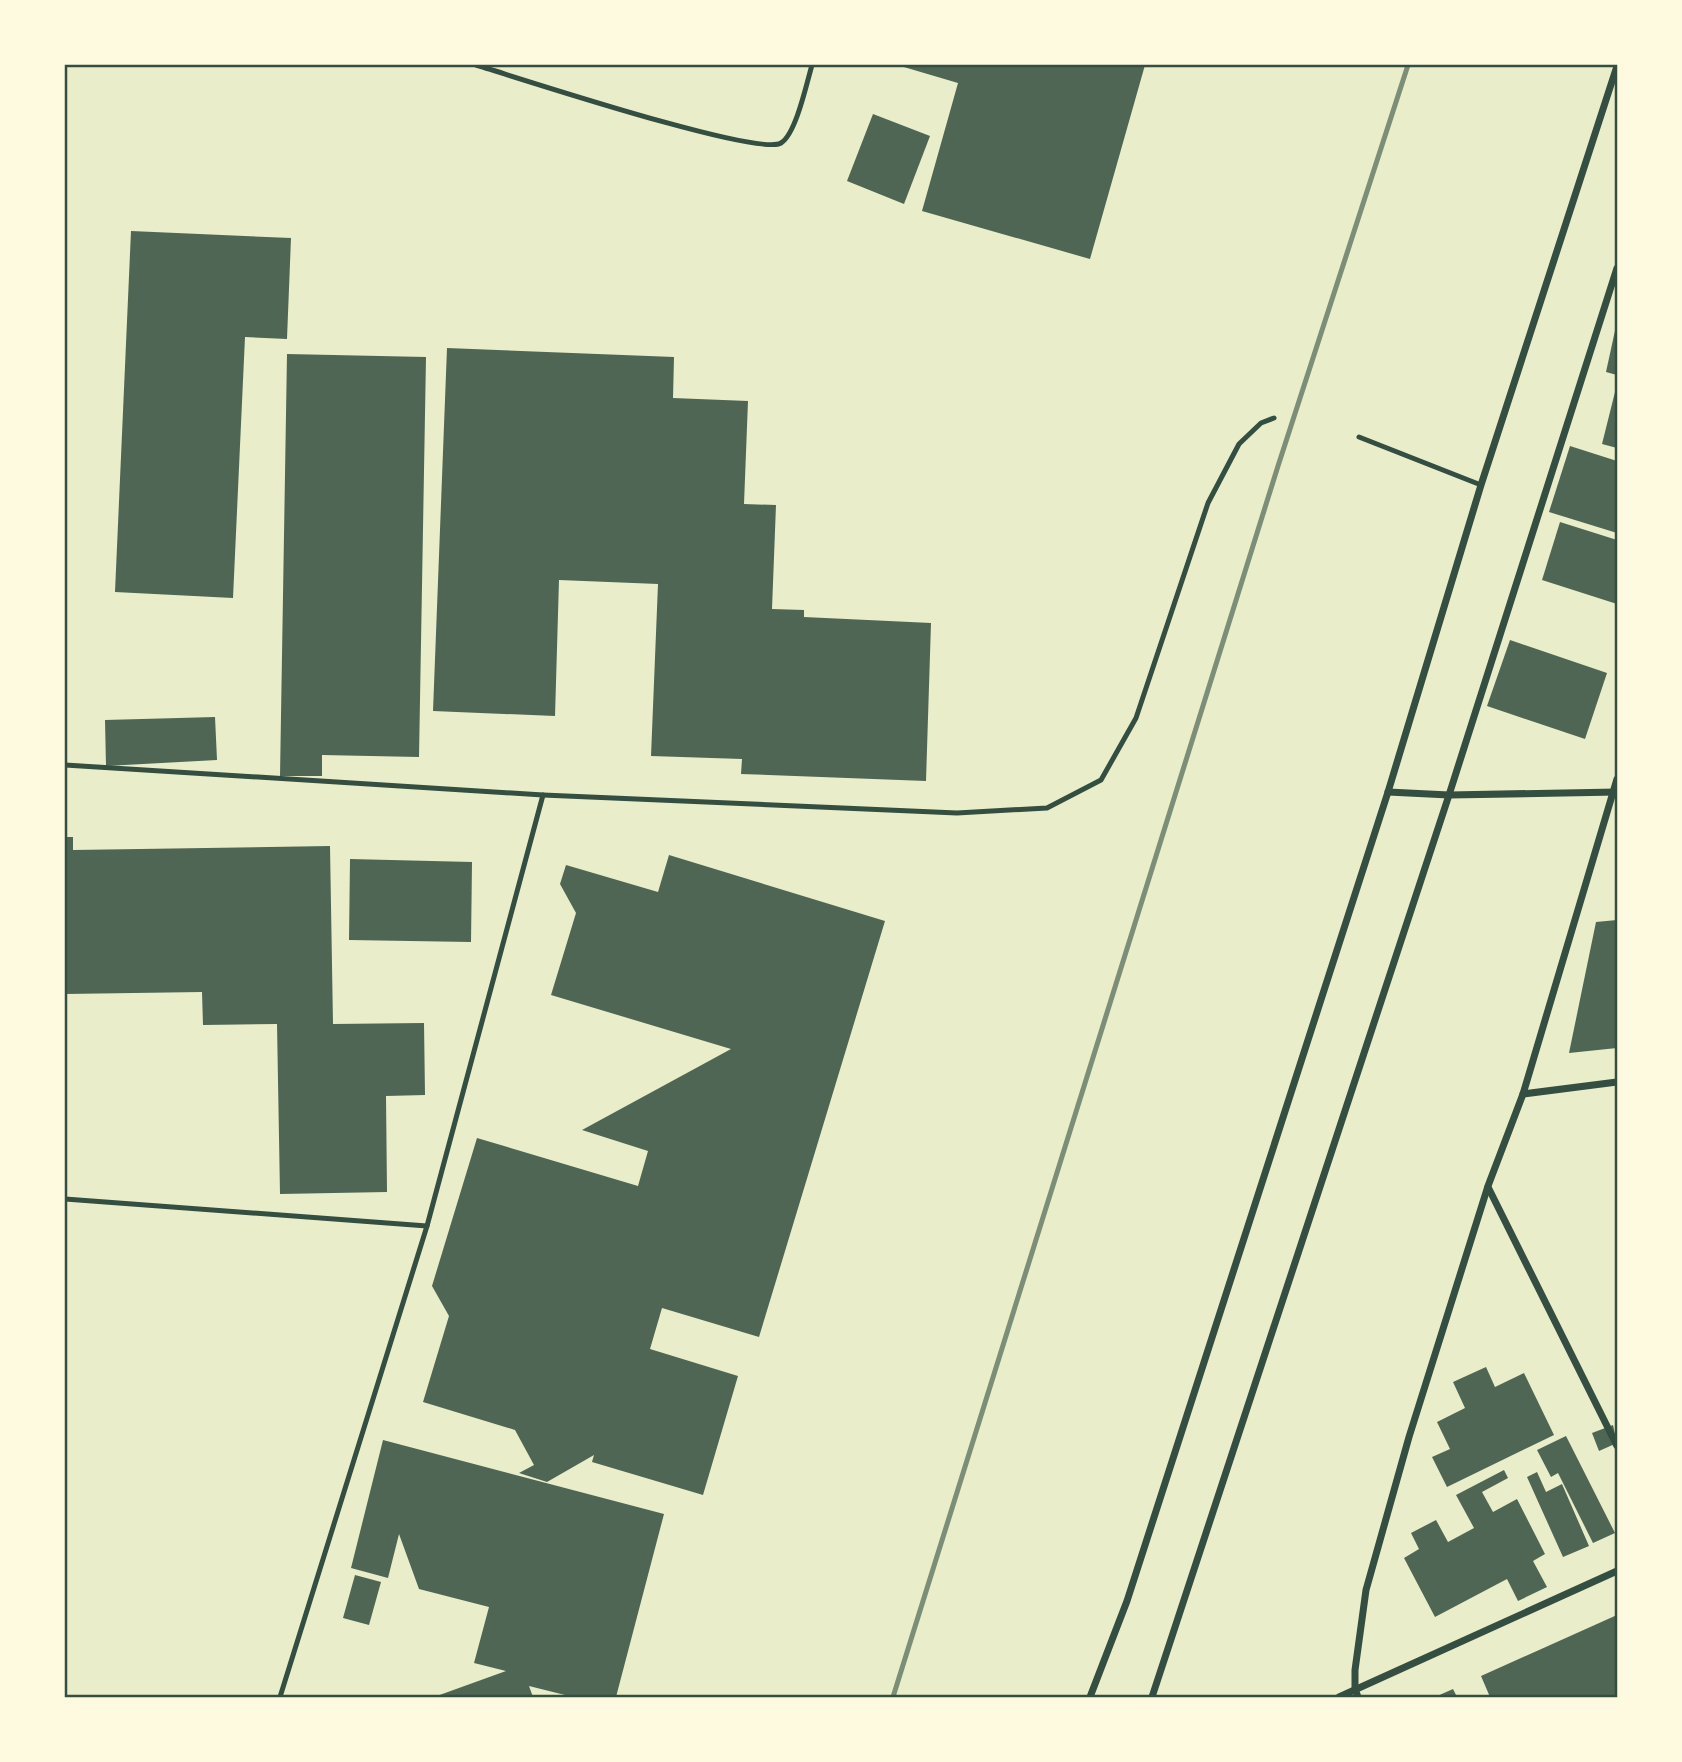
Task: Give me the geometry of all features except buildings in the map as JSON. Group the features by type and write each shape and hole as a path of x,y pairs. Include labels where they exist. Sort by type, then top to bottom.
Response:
{"street":[{"path":"1090,1697 1131,1587 1388,792 1481,485 1617,66"},
{"path":"1152,1697 1449,795 1617,268"},
{"path":"1358,1697 1354,1689 1357,1642 1366,1590 1409,1437 1488,1186 1523,1094 1617,779"},
{"path":"1388,792 1449,795 1615,792"},
{"path":"1523,1094 1617,1082"},
{"path":"1488,1186 1617,1446"},
{"path":"1339,1697 1617,1571"}],"lane":[{"path":"476,65 692,130 764,145 777,145 788,137 812,65"},
{"path":"65,765 542,795 957,813 1047,807 1101,780 1136,718 1208,503 1239,444 1261,423 1274,418"},
{"path":"1359,437 1481,485"},
{"path":"280,1697 427,1226 542,795"},
{"path":"65,1199 427,1226"}],"railway":[{"path":"893,1697 1278,466 1408,65"}]}
